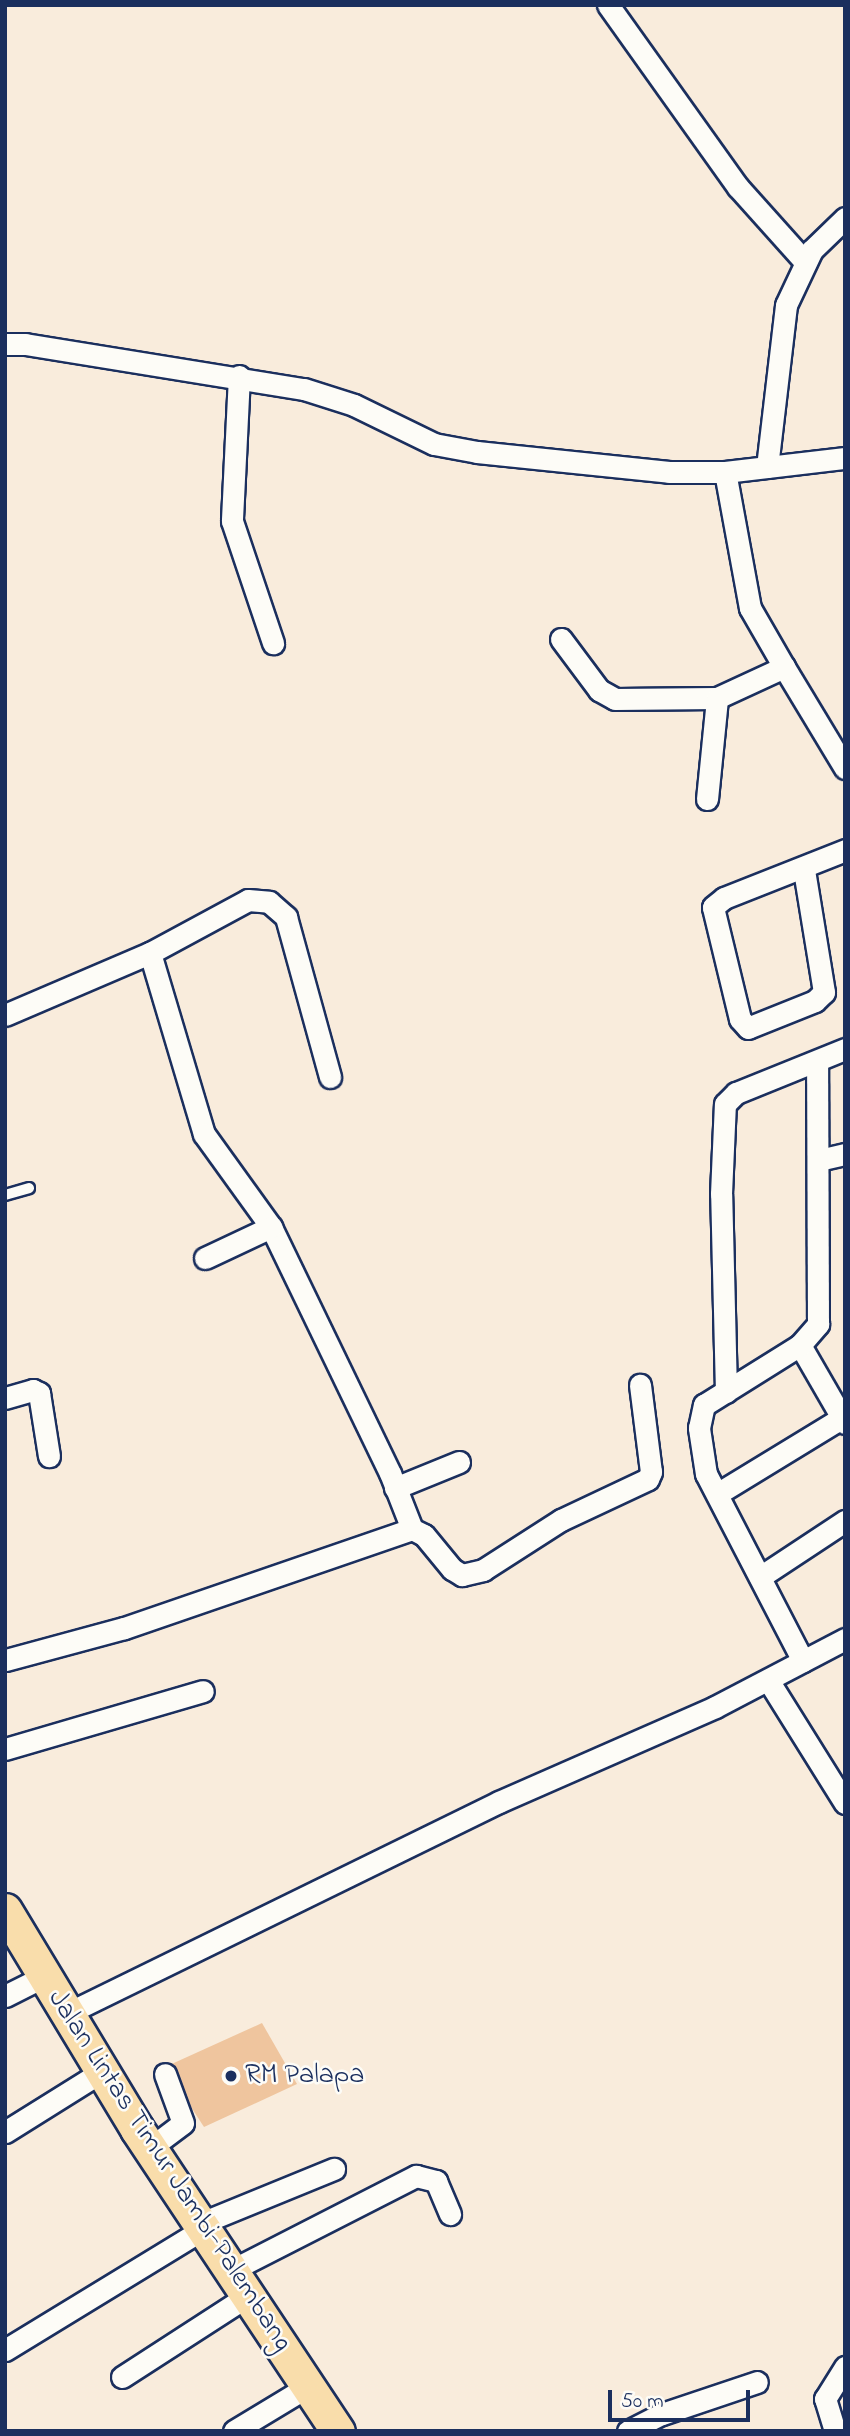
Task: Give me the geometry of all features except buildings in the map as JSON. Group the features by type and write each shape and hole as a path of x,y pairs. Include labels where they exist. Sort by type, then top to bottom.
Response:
{"highway":[{"name":"Jalan Lintas Timur Jambi-Palembang","path":"5,1910 65,2014 150,2148 239,2284 310,2385 338,2431"}],"street":[{"path":"608,5 738,187 805,262"},
{"path":"767,467 774,435 779,329 805,262 845,218"},
{"path":"5,344 239,376 354,405 445,446 618,467 725,472 845,458"},
{"path":"239,376 232,521 272,643"},
{"path":"725,472 750,608 845,768"},
{"path":"561,639 599,691 615,699 717,698 784,667"},
{"path":"707,799 717,698"},
{"path":"804,870 824,992 815,1001 748,1028 740,1019 713,907 724,898 804,870 845,850"},
{"path":"5,1014 149,953 248,900 269,902 286,917 330,1077"},
{"path":"149,953 204,1134 271,1227 396,1488 412,1529 424,1535 452,1569 462,1575 483,1570 561,1520 648,1479 651,1472 640,1385"},
{"path":"726,1392 721,1194 725,1104 736,1093 845,1049"},
{"path":"803,1661 706,1474 699,1428 704,1405 800,1345 818,1324 817,1061"},
{"path":"819,1160 845,1154"},
{"path":"205,1258 271,1227"},
{"path":"717,1494 844,1419 800,1345"},
{"path":"5,1398 33,1390 39,1393 49,1456"},
{"path":"396,1488 459,1462"},
{"path":"760,1577 845,1521"},
{"path":"5,1660 124,1628 412,1529"},
{"path":"65,2014 510,1796 768,1680 845,1639"},
{"path":"768,1680 845,1803"},
{"path":"5,1749 203,1691"},
{"path":"5,1996 43,1977"},
{"path":"5,2132 102,2072"},
{"path":"150,2148 183,2123 165,2074"},
{"path":"5,2350 201,2227 334,2169"},
{"path":"121,2376 239,2284 416,2176 436,2181 450,2214"},
{"path":"835,2431 825,2399 845,2367"},
{"path":"628,2431 662,2414 757,2382"},
{"path":"234,2431 310,2385"}],"lane":[{"path":"5,1195 29,1188"}],"place":[{"name":"RM Palapa","path":"231,2076"}]}
